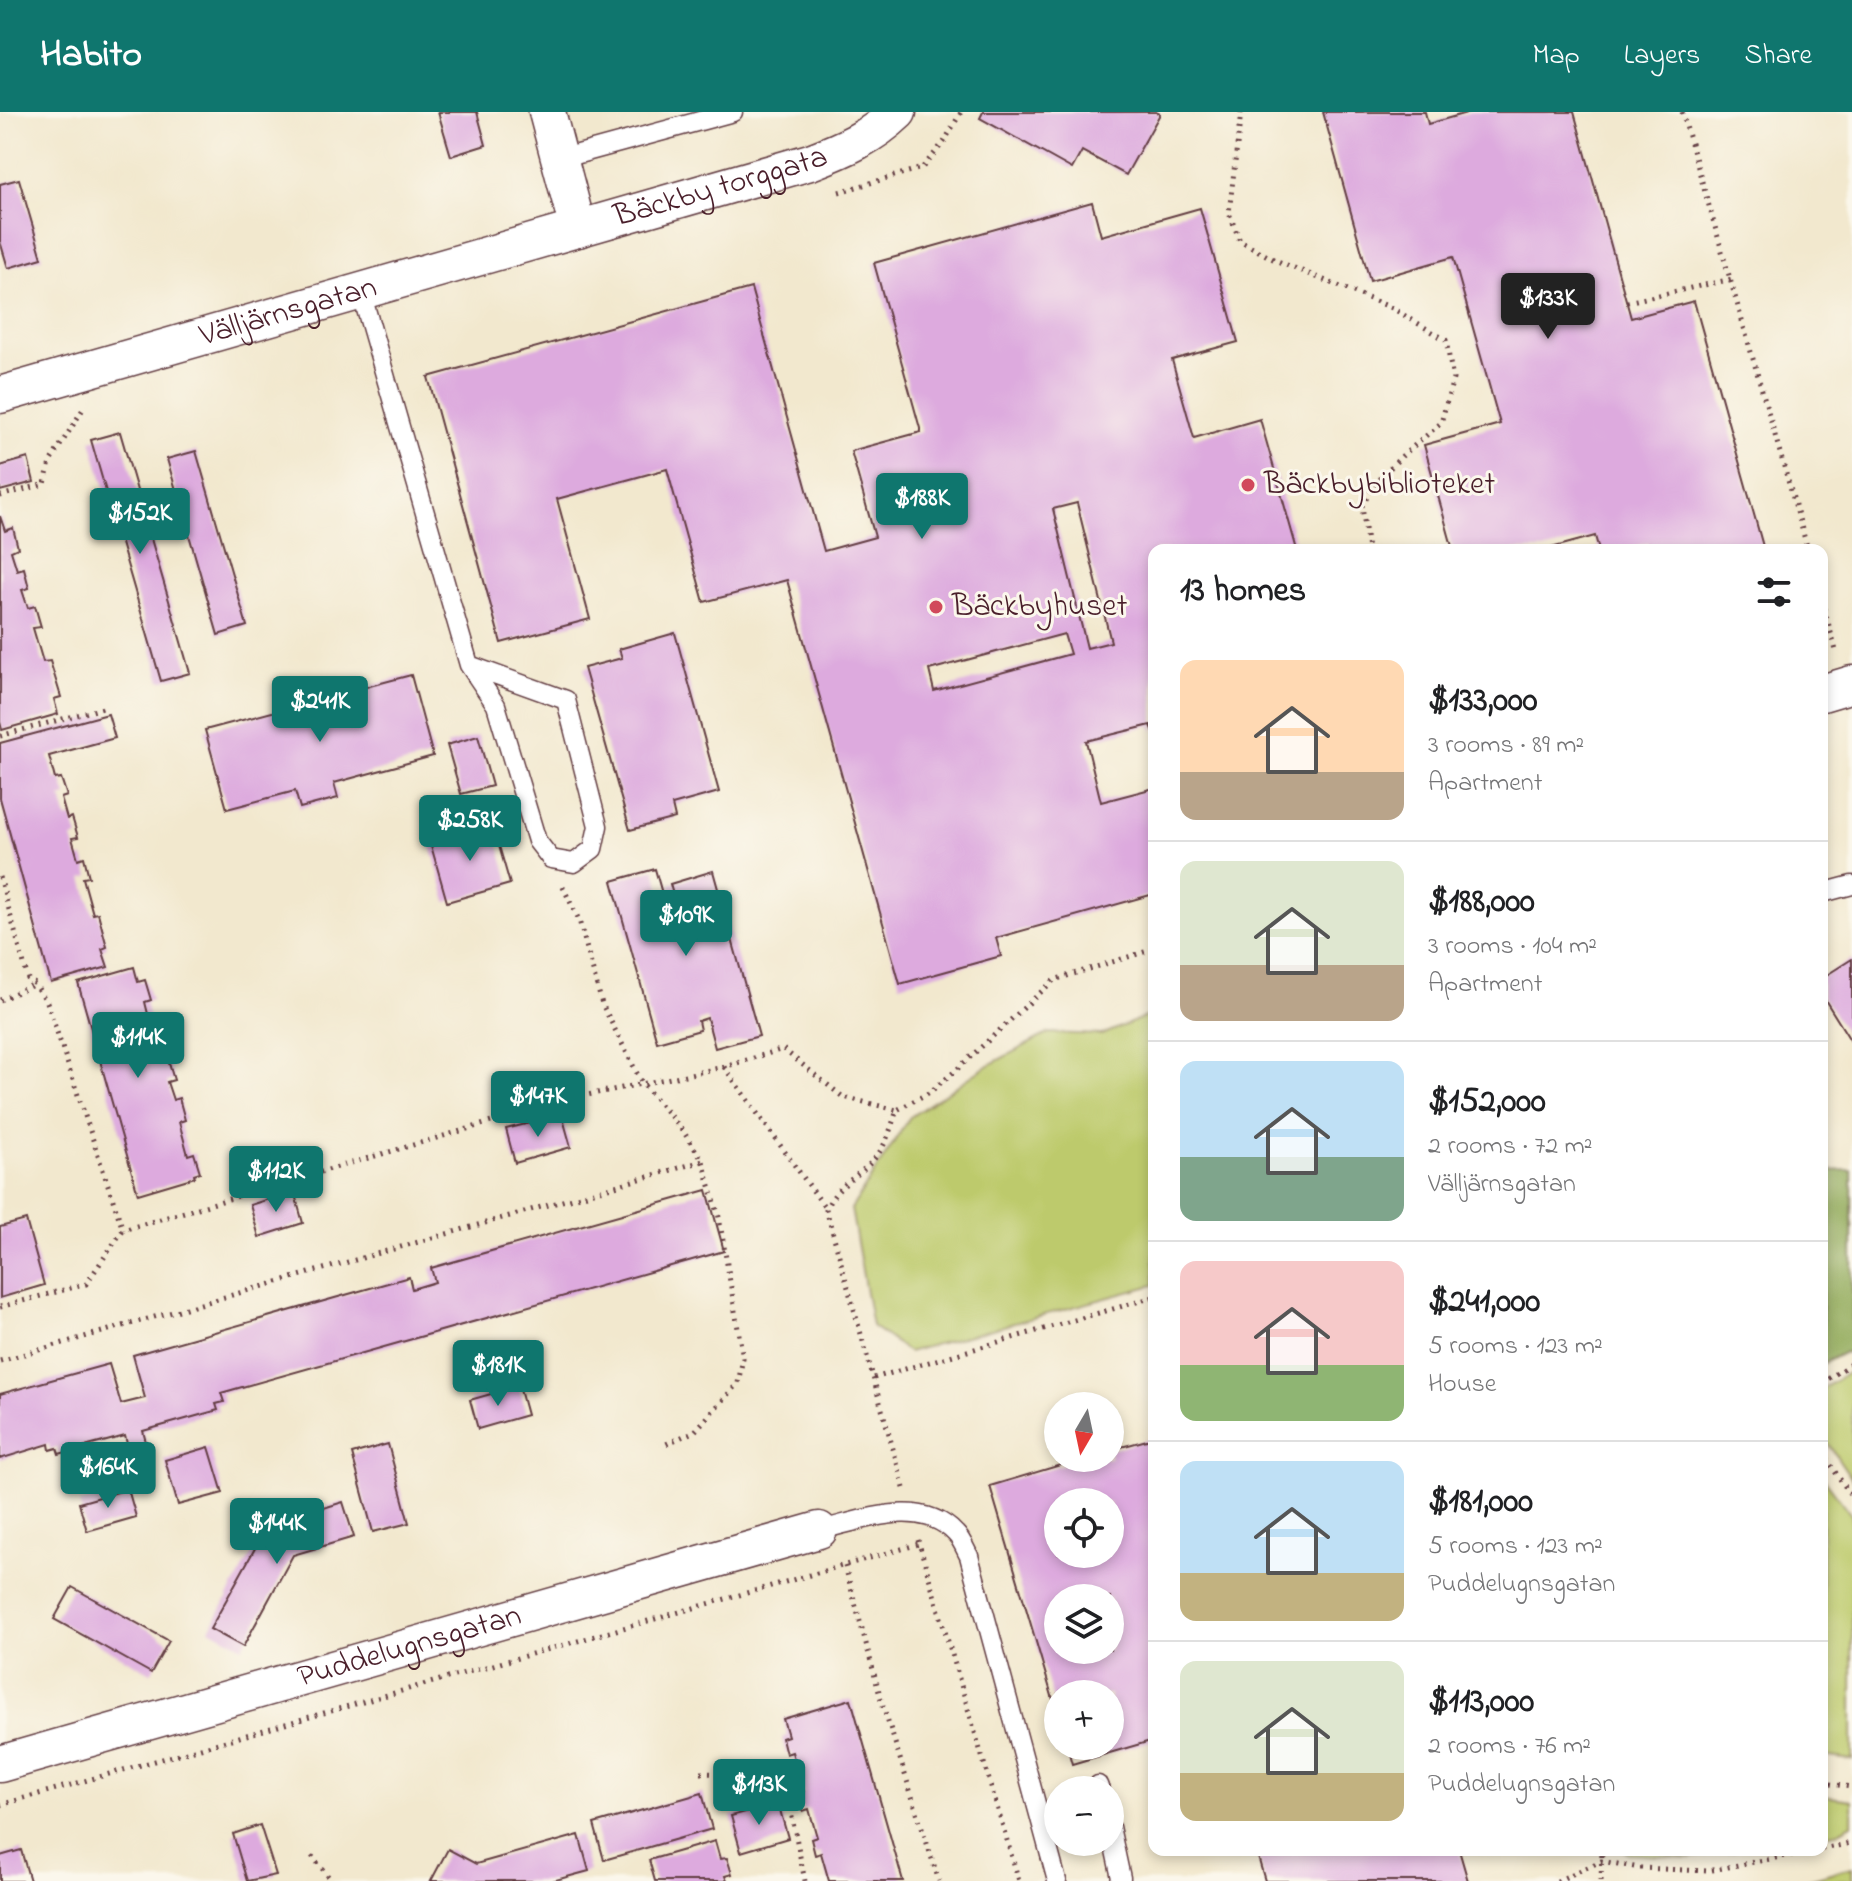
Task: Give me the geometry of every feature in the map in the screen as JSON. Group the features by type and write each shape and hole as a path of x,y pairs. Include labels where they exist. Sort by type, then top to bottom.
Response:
{"street":[{"path":"547,112 578,229"},
{"name":"Bäckby torggata","path":"578,229 824,157 851,147 881,128 898,112"},
{"name":"Välljärnsgatan","path":"0,395 578,229"},
{"path":"1828,691 1852,684"},
{"name":"Puddelugnsgatan","path":"0,1764 819,1530"}],"lane":[{"path":"560,159 733,112"},
{"path":"361,292 469,665 496,705 537,841 551,859 574,863 593,849 598,826 566,700 469,665"},
{"path":"1828,891 1852,885"},
{"path":"819,1530 905,1512 938,1519 958,1535 969,1556 1057,1881"},
{"path":"1116,1856 1120,1881"}],"path":[{"path":"944,142 961,112"},
{"path":"1241,112 1229,213 1240,241 1275,260 1392,308 1446,340 1453,379 1441,423 1376,482 1362,506 1367,544"},
{"path":"1682,112 1806,544"},
{"path":"1627,302 1732,279"},
{"path":"0,496 45,484 50,462 83,409"},
{"path":"0,736 103,708"},
{"path":"551,859 579,920 602,1004 642,1083 683,1131 703,1161 719,1217 743,1358 738,1383 695,1431 666,1444"},
{"path":"0,877 28,979 47,1002 123,1230"},
{"path":"826,1209 833,1194 875,1159 885,1144 897,1110 930,1092 1054,980 1148,951"},
{"path":"0,1000 35,984"},
{"path":"0,1307 86,1284 123,1230 573,1098 724,1067 783,1049 843,1097 897,1110"},
{"path":"724,1067 826,1209 919,1544 1019,1881"},
{"path":"0,1361 703,1161"},
{"path":"874,1378 1148,1299"},
{"path":"1828,1379 1852,1363"},
{"path":"1828,1461 1852,1497"},
{"path":"0,1805 919,1544"},
{"path":"845,1566 881,1699 939,1881"},
{"path":"701,1773 768,1775 785,1783 805,1881"},
{"path":"1828,1784 1852,1787"},
{"path":"1828,1848 1852,1843"},
{"path":"312,1856 332,1881"},
{"path":"1601,1856 1601,1881"},
{"path":"1557,1881 1601,1861 1653,1869 1707,1871 1788,1856"}],"green space":[{"path":"1148,1016 1148,1287 908,1352 872,1326 851,1209 910,1117 985,1067 1049,1033 1102,1035"},
{"path":"1852,1170 1852,1354 1845,1352 1828,1361 1828,1171"},
{"path":"1852,1372 1852,1479 1828,1444 1828,1385"},
{"path":"1828,1484 1852,1516 1852,1760 1828,1757"},
{"path":"1828,1797 1852,1800 1852,1824 1828,1834"},
{"path":"1658,1856 1701,1856 1689,1858"},
{"path":"1852,1867 1852,1881 1803,1881"}],"building":[{"path":"438,112 477,112 486,145 451,156"},
{"path":"983,112 1160,114 1126,175 1082,151 1072,169 980,118"},
{"path":"1323,112 1425,112 1428,124 1470,112 1574,112 1631,318 1694,301 1762,544 1597,544 1595,536 1566,544 1451,544 1424,445 1500,424 1453,257 1370,281"},
{"path":"19,179 42,258 8,268 0,241 0,184"},
{"name":"Bäckbyhuset","path":"1092,202 1101,236 1200,208 1238,342 1172,360 1194,438 1260,419 1295,544 1148,544 1148,726 1086,741 1101,802 1148,790 1148,896 996,938 1001,956 900,984 787,580 704,602 667,469 557,499 590,619 501,643 428,377 751,288 824,551 875,537 851,451 921,432 874,263","holes":["1077,503 1111,642 1087,648 1053,509","1064,634 1070,654 934,691 929,670"]},
{"path":"120,432 190,673 161,681 91,440"},
{"path":"196,451 247,626 218,635 167,459"},
{"path":"28,458 34,482 0,491 0,466"},
{"path":"0,516 5,531 13,528 18,548 11,551 17,570 24,568 29,588 22,590 28,608 35,606 41,627 33,628 43,662 50,661 61,697 54,699 58,714 2,730 0,722"},
{"path":"675,633 719,792 672,805 675,818 630,830 584,668 622,658 619,649"},
{"path":"411,675 433,756 334,783 338,798 300,808 295,791 227,809 205,730"},
{"path":"108,714 115,738 49,756 55,779 61,778 67,796 61,798 67,819 72,817 78,837 72,838 78,859 84,857 89,877 83,878 93,914 98,913 107,947 102,949 108,967 51,983 0,798 0,743"},
{"path":"478,736 492,786 461,794 447,745"},
{"path":"493,825 510,884 447,902 430,842"},
{"path":"655,869 663,897 673,895 670,884 713,871 759,1036 715,1048 707,1018 698,1021 700,1030 657,1042 612,881"},
{"path":"1852,959 1852,1043 1828,1005 1828,974"},
{"path":"134,967 138,982 145,980 151,1000 145,1002 150,1022 157,1019 162,1040 156,1042 162,1062 168,1060 174,1080 167,1082 173,1100 179,1098 185,1120 179,1122 188,1155 194,1153 200,1172 194,1174 195,1177 138,1194 78,983"},
{"path":"562,1115 571,1147 515,1163 506,1129"},
{"path":"707,1190 724,1251 221,1393 224,1402 216,1404 218,1410 143,1431 147,1446 129,1451 125,1436 59,1454 57,1448 50,1450 49,1444 0,1459 0,1394 109,1364 121,1404 145,1398 133,1355 409,1277 412,1289 435,1282 431,1268"},
{"path":"294,1191 303,1223 259,1237 250,1205"},
{"path":"26,1220 44,1285 0,1298 0,1227"},
{"path":"519,1386 527,1415 478,1429 470,1400"},
{"path":"1148,1440 1148,1742 1124,1749 1124,1680 1047,1680 990,1486 1044,1470 1124,1472 1124,1446"},
{"path":"388,1444 409,1523 373,1532 352,1454"},
{"path":"209,1447 223,1493 178,1505 165,1460"},
{"path":"128,1489 136,1517 87,1531 79,1503"},
{"path":"343,1502 354,1537 293,1555 243,1647 210,1629 268,1525"},
{"path":"72,1587 169,1641 151,1673 54,1619"},
{"path":"851,1699 903,1881 829,1881 821,1853 815,1855 811,1839 817,1837 809,1809 803,1811 798,1795 804,1793 792,1752 786,1754 782,1738 788,1736 783,1719"},
{"path":"702,1793 712,1829 604,1860 594,1824"},
{"path":"778,1803 788,1838 741,1852 731,1816"},
{"path":"260,1825 276,1875 247,1881 233,1834"},
{"path":"579,1835 589,1871 552,1881 431,1881 448,1849 476,1864"},
{"path":"715,1841 720,1859 727,1858 732,1874 725,1876 727,1881 655,1881 649,1860"},
{"path":"21,1850 30,1881 0,1881 0,1856"},
{"path":"1258,1856 1461,1856 1468,1881 1265,1881"}],"place":[{"name":"Bäckbybiblioteket","path":"1248,485"},
{"name":"Bäckbyhuset","path":"936,607"}]}
